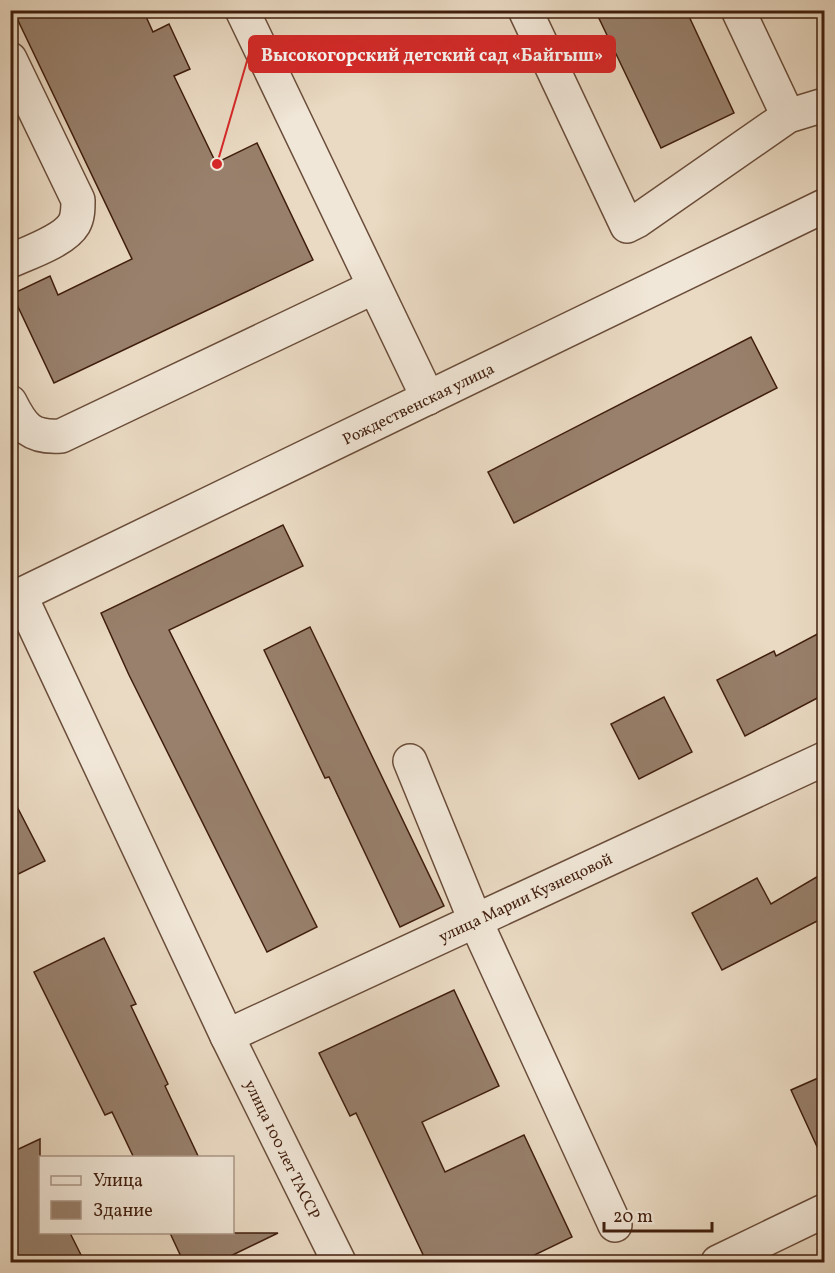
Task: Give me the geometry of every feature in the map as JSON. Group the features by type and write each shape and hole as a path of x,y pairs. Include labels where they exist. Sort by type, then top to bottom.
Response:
{"street":[{"path":"242,10 428,398"},
{"path":"525,10 627,226 788,116 825,105"},
{"path":"738,10 788,116"},
{"path":"10,58 78,200 77,216 73,226 65,235 10,261"},
{"name":"Рождественская улица","path":"15,598 825,206"},
{"path":"10,402 20,422 28,429 47,437 62,436 374,286"},
{"name":"улица 100 лет ТАССР","path":"15,598 339,1263"},
{"name":"улица Марии Кузнецовой","path":"227,1036 825,759"},
{"path":"410,761 476,920 615,1225"},
{"path":"718,1263 825,1211"}],"path":[{"path":"816,10 825,13"}],"building":[{"path":"13,10 143,10 153,32 169,24 190,69 174,76 216,163 257,143 313,260 54,383 12,294 50,276 58,295 132,259"},
{"path":"595,10 686,10 734,113 661,148"},
{"path":"751,337 777,388 514,523 488,472"},
{"path":"283,525 303,566 169,630 317,927 267,952 129,675 101,613"},
{"path":"310,627 444,906 400,927 329,777 325,778 264,650"},
{"path":"825,630 825,694 745,736 717,680 774,651 776,656"},
{"path":"664,697 692,752 639,779 611,724"},
{"path":"10,793 45,861 10,878"},
{"path":"825,872 825,917 722,970 692,913 757,878 771,904"},
{"path":"104,938 136,1004 131,1006 168,1084 165,1086 198,1156 133,1156 112,1112 105,1115 34,972"},
{"path":"454,990 499,1086 422,1122 445,1172 524,1135 572,1237 518,1263 427,1263 356,1113 350,1116 319,1053"},
{"path":"825,1075 825,1164 791,1090"},
{"path":"40,1139 39,1234 70,1234 85,1263 20,1263 10,1243 10,1153"},
{"path":"278,1233 216,1263 184,1263 170,1234"}],"place":[{"name":"Высокогорский детский сад «Байгыш»","path":"217,164"}]}
